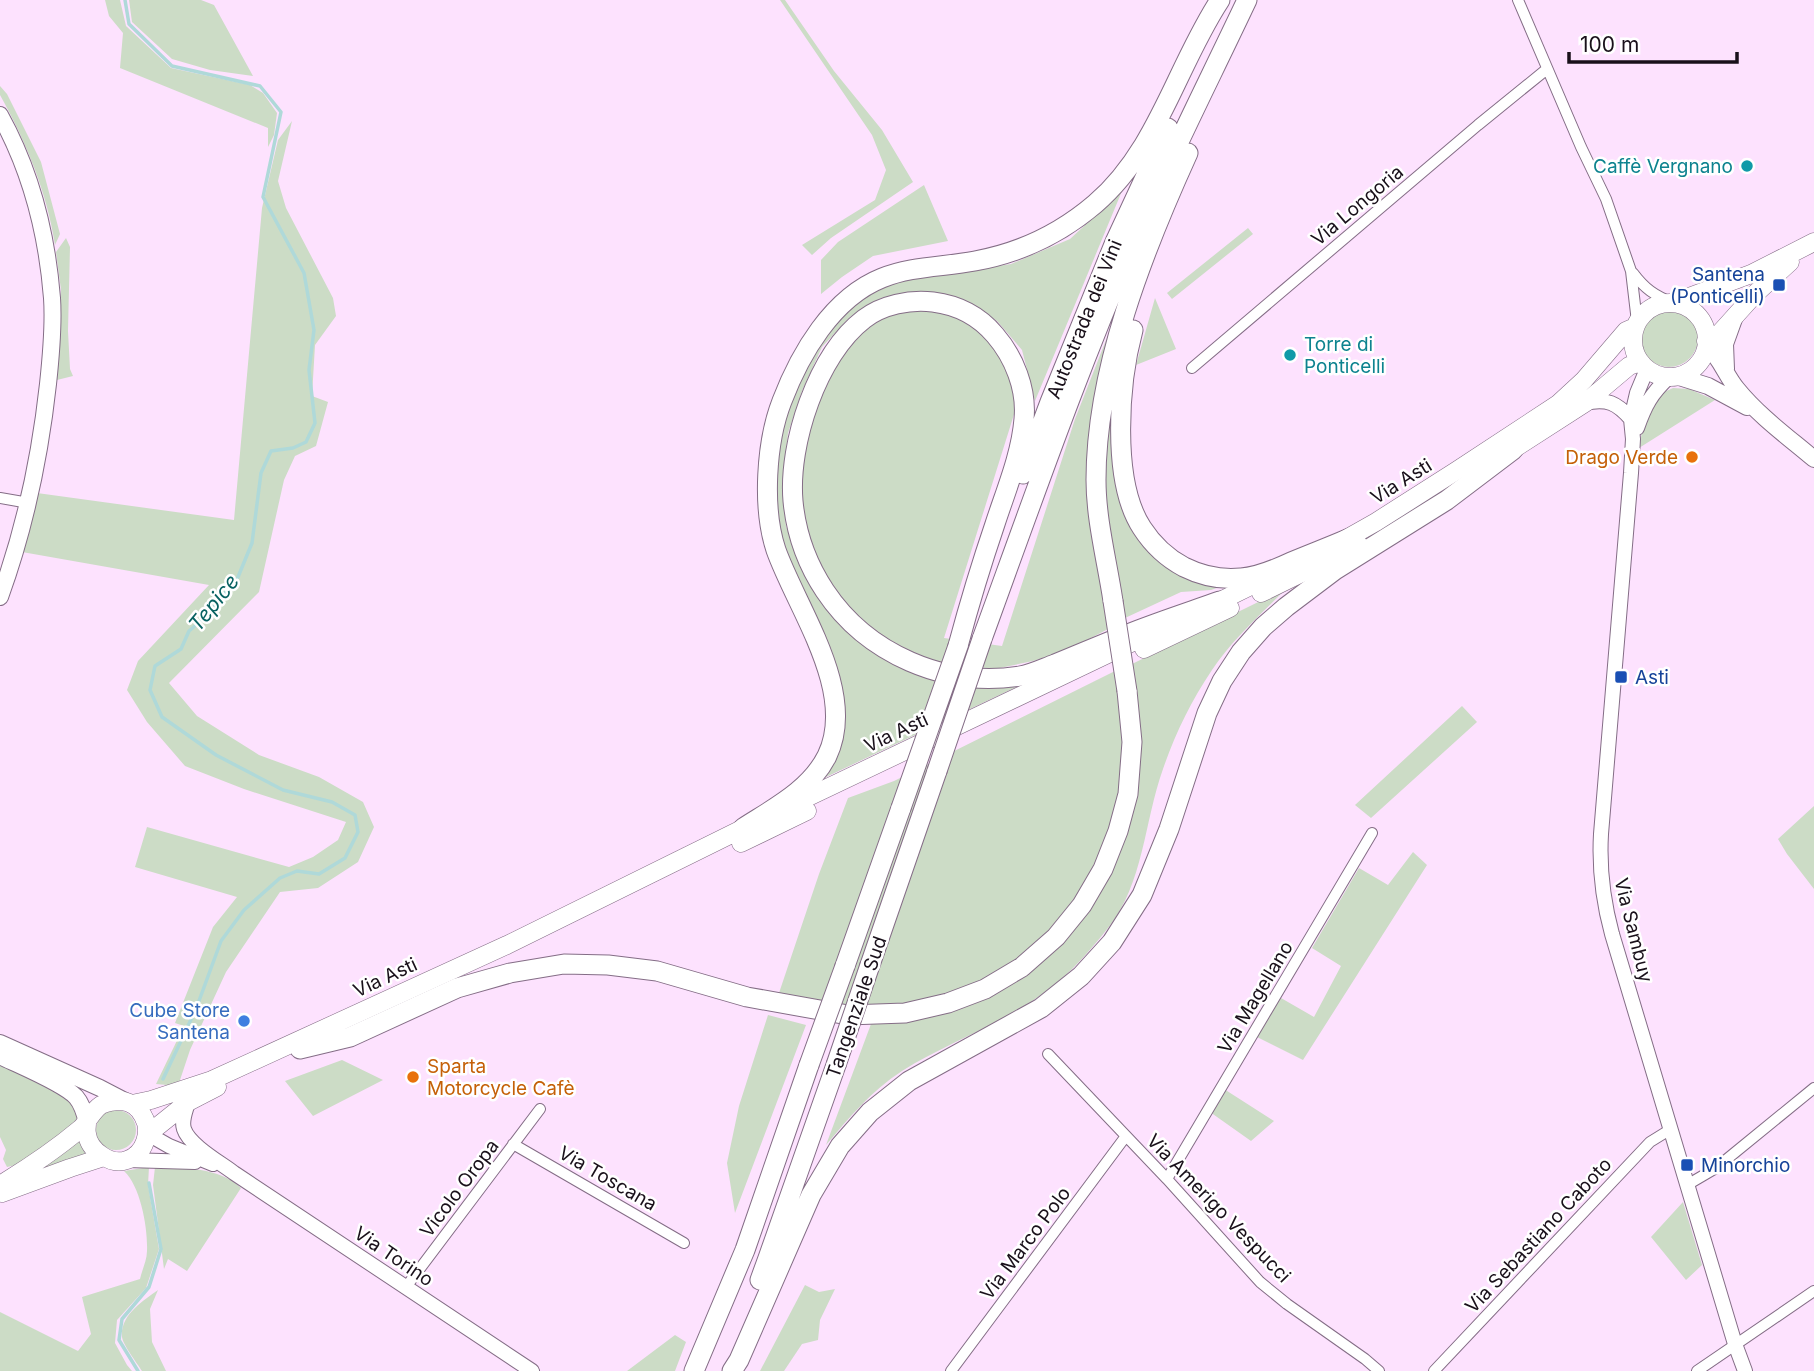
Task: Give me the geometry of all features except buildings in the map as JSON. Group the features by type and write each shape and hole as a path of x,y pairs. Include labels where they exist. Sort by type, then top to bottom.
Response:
{"highway":[{"path":"743,828 796,793 814,775 827,755 833,735 836,708 825,660 776,548 767,501 769,454 778,416 802,356 830,318 854,294 882,278 921,268 976,261 1023,248 1063,227 1095,204 1122,177 1155,129 1206,21 1220,0"},
{"path":"300,1049 350,1037 457,988 510,972 564,964 608,965 657,971 747,997 848,1015 905,1013 948,1003 985,989 1022,967 1056,937 1082,905 1103,869 1118,831 1128,794 1132,742 1127,691 1098,512 1096,479 1106,386 1137,280 1182,166 1229,64 1241,1"},
{"name":"Autostrada dei Vini","path":"982,639 1113,291 1241,1"},
{"name":"Autostrada dei Vini","path":"958,646 1050,402 1111,253 1241,1"},
{"path":"1182,166 1131,337 1121,398 1121,447 1125,477 1131,504 1140,526 1155,546 1174,561 1195,573 1221,578 1243,578 1262,574 1350,537"},
{"path":"958,646 975,584 1016,460 1024,417 1023,394 1016,367 1003,344 987,325 967,311 944,303 917,300 889,306 864,319 840,344 816,383 794,455 793,499 799,537 815,576 834,606 860,632 892,654 924,668 961,676 990,678 1022,675 1039,670 1130,633 1220,601"},
{"path":"732,1371 811,1195 840,1146 870,1112 909,1081 1041,1008 1081,976 1112,942 1142,895 1169,829 1207,713 1222,681 1241,652 1263,627 1335,570 1447,500 1513,450"},
{"name":"Tangenziale Sud","path":"721,1371 768,1258 982,639"},
{"name":"Tangenziale Sud","path":"694,1371 745,1250 958,646"}],"main road":[{"path":"0,115 25,169 39,211 52,300 51,354 38,454 20,538 0,597"},
{"path":"1673,303 1751,274 1813,243"},
{"path":"1706,343 1718,335 1776,275 1813,243"},
{"path":"1673,376 1687,372 1696,366 1703,356 1705,330 1693,311 1673,303 1662,303 1643,314 1636,325 1633,345 1644,366 1658,375 1673,376 1708,386 1762,416"},
{"path":"1727,374 1725,344 1736,314"},
{"name":"Via Asti","path":"128,1102 150,1100 212,1080 507,945 743,828 1350,537 1558,404 1584,380 1626,331 1636,325"},
{"path":"1706,343 1737,389 1762,416 1814,458"},
{"name":"Via Asti","path":"148,1134 188,1102 218,1086 511,953 1313,569 1377,535 1513,450 1585,403 1629,366 1644,366"},
{"path":"0,1043 128,1102 141,1112 147,1122 145,1144 138,1154 127,1160 115,1161 104,1157 92,1147 87,1135 84,1110 77,1098 0,1056"},
{"path":"0,1185 56,1148 87,1123 101,1105 113,1101 128,1102"},
{"path":"0,1194 104,1157"}],"street":[{"path":"1518,0 1606,199 1631,271 1636,325"},
{"name":"Via Longoria","path":"1192,368 1547,69"},
{"path":"1631,271 1643,286 1656,296 1673,303"},
{"name":"Via Sambuy","path":"1644,366 1632,419 1633,439 1601,834 1601,879 1612,934 1745,1371"},
{"name":"Via Sambuy","path":"1633,439 1650,396 1673,376"},
{"path":"1585,403 1605,401 1619,407 1632,419"},
{"path":"0,498 29,503"},
{"name":"Via Magellano","path":"1167,1179 1372,833"},
{"name":"Via Amerigo Vespucci","path":"1048,1054 1260,1282 1379,1371"},
{"path":"1687,1185 1716,1168 1814,1088"},
{"name":"Via Torino","path":"188,1102 183,1122 187,1135 197,1145 234,1173 532,1371"},
{"name":"Vicolo Oropa","path":"406,1287 540,1109"},
{"name":"Via Sebastiano Caboto","path":"1434,1371 1650,1142 1671,1129"},
{"name":"Via Torino","path":"148,1134 169,1146 234,1173"},
{"name":"Via Marco Polo","path":"951,1371 1126,1136"},
{"name":"Via Toscana","path":"513,1144 684,1242"},
{"name":"Via Torino","path":"127,1160 209,1162"},
{"path":"1697,1371 1814,1291"}],"green space":[{"path":"105,0 120,0 126,26 171,68 250,85 263,93 277,113 274,135 268,147 268,128 120,68 123,33 109,16"},
{"path":"129,0 201,0 214,5 253,76 210,70 172,59 132,22"},
{"path":"780,0 785,0 834,71 882,130 913,182 831,238 812,255 802,245 875,200 886,170 872,135"},
{"path":"0,86 7,94 41,162 60,234 55,245 41,187 27,149 0,95"},
{"path":"292,121 278,181 286,208 333,298 336,316 315,345 312,396 328,402 316,446 295,456 284,480 259,592 169,683 197,716 259,755 319,777 363,802 374,827 358,862 318,888 280,892 226,972 190,1050 178,1086 156,1084 184,1026 175,1023 213,927 237,897 135,867 147,827 289,867 313,857 338,840 346,822 244,789 185,766 147,722 127,690 138,661 209,585 22,552 37,493 234,520 262,208 278,140"},
{"path":"924,185 948,241 873,256 821,294 821,260 838,242"},
{"path":"1122,191 1035,401 1022,350 997,321 974,306 909,293 881,298 850,317 822,347 802,391 788,433 782,486 786,526 802,569 898,663 1027,682 824,778 838,752 845,711 838,674 779,533 773,488 781,426 812,350 853,303 887,283 1011,264 1070,239"},
{"path":"1248,228 1253,234 1172,299 1167,293"},
{"path":"66,238 70,247 68,331 70,369 73,376 57,380 61,290 56,252"},
{"path":"1126,289 1096,407 1110,628 1068,650 995,669 933,662 879,636 833,592 810,549 799,501 801,452 815,403 836,361 857,334 890,312 922,308 949,310 977,326 995,347 1013,382 1016,408 944,638 1002,646 1075,419"},
{"path":"1155,298 1176,349 1136,365"},
{"path":"1663,309 1675,309 1690,317 1698,332 1698,344 1690,359 1675,367 1663,367 1648,359 1640,344 1640,332 1648,317"},
{"path":"1113,381 1117,457 1154,552 1234,582 1211,590 1181,592 1125,618 1108,532 1103,476"},
{"path":"1673,388 1689,389 1715,400 1639,448 1643,426 1660,394"},
{"path":"1287,588 1228,648 1190,706 1163,769 1129,892 1101,937 1063,978 1028,1004 902,1071 880,1087 826,1145 871,1024 934,1015 1035,966 1120,841 1132,664"},
{"path":"1115,671 1122,705 1124,773 1113,831 1077,901 1052,932 1020,958 987,979 946,996 875,1009 812,1002 779,993 848,798 894,781"},
{"path":"1462,706 1477,722 1371,818 1355,805"},
{"path":"1814,806 1814,889 1778,839"},
{"path":"1413,852 1427,865 1303,1060 1255,1036 1281,998 1314,1017 1341,966 1312,948 1359,868 1388,885"},
{"path":"768,1015 806,1025 735,1213 727,1163 739,1106"},
{"path":"342,1060 383,1080 313,1116 285,1081"},
{"path":"0,1063 74,1103 78,1116 74,1125 21,1164 7,1167 3,1159 6,1150 0,1137"},
{"path":"1224,1089 1274,1121 1251,1141 1210,1112"},
{"path":"116,1110 124,1111 130,1116 135,1122 135,1138 130,1144 124,1149 116,1150 108,1149 102,1144 97,1138 96,1130 97,1122 102,1116 108,1111"},
{"path":"79,1138 87,1153 36,1175 32,1172"},
{"path":"149,1167 148,1185 159,1249 146,1288 117,1320 115,1343 132,1371 0,1371 0,1312 78,1351 91,1334 82,1297 140,1279 147,1254 145,1220 135,1187 124,1171"},
{"path":"155,1167 212,1172 241,1188 187,1271 168,1259 164,1269 153,1185"},
{"path":"1683,1202 1702,1265 1686,1280 1651,1237"},
{"path":"805,1285 819,1292 835,1289 820,1320 818,1340 802,1344 784,1371 760,1371"},
{"path":"158,1290 150,1309 152,1342 166,1371 142,1371 125,1345 122,1329 134,1309"},
{"path":"675,1335 686,1342 675,1371 627,1371"}],"waterway":[{"name":"Tepice","path":"125,0 129,24 172,66 260,86 281,112 263,197 304,273 314,330 309,370 315,423 306,442 293,448 271,451 261,473 252,543 238,577 203,619 189,631 181,649 155,666 150,690 162,717 216,755 283,790 332,802 355,815 358,832 345,858 319,874 297,871 280,878 244,910 221,941 196,1009 163,1079"},
{"name":"Tepice","path":"138,1371 119,1340 122,1319 149,1287 161,1249 149,1183"}],"place":[{"name":"Caffè Vergnano","path":"1747,166"},
{"name":"Santena (Ponticelli)","path":"1779,285"},
{"name":"Torre di Ponticelli","path":"1290,355"},
{"name":"Drago Verde","path":"1692,457"},
{"name":"Asti","path":"1621,677"},
{"name":"Cube Store Santena","path":"244,1021"},
{"name":"Sparta Motorcycle Cafè","path":"413,1077"},
{"name":"Minorchio","path":"1687,1165"}]}
